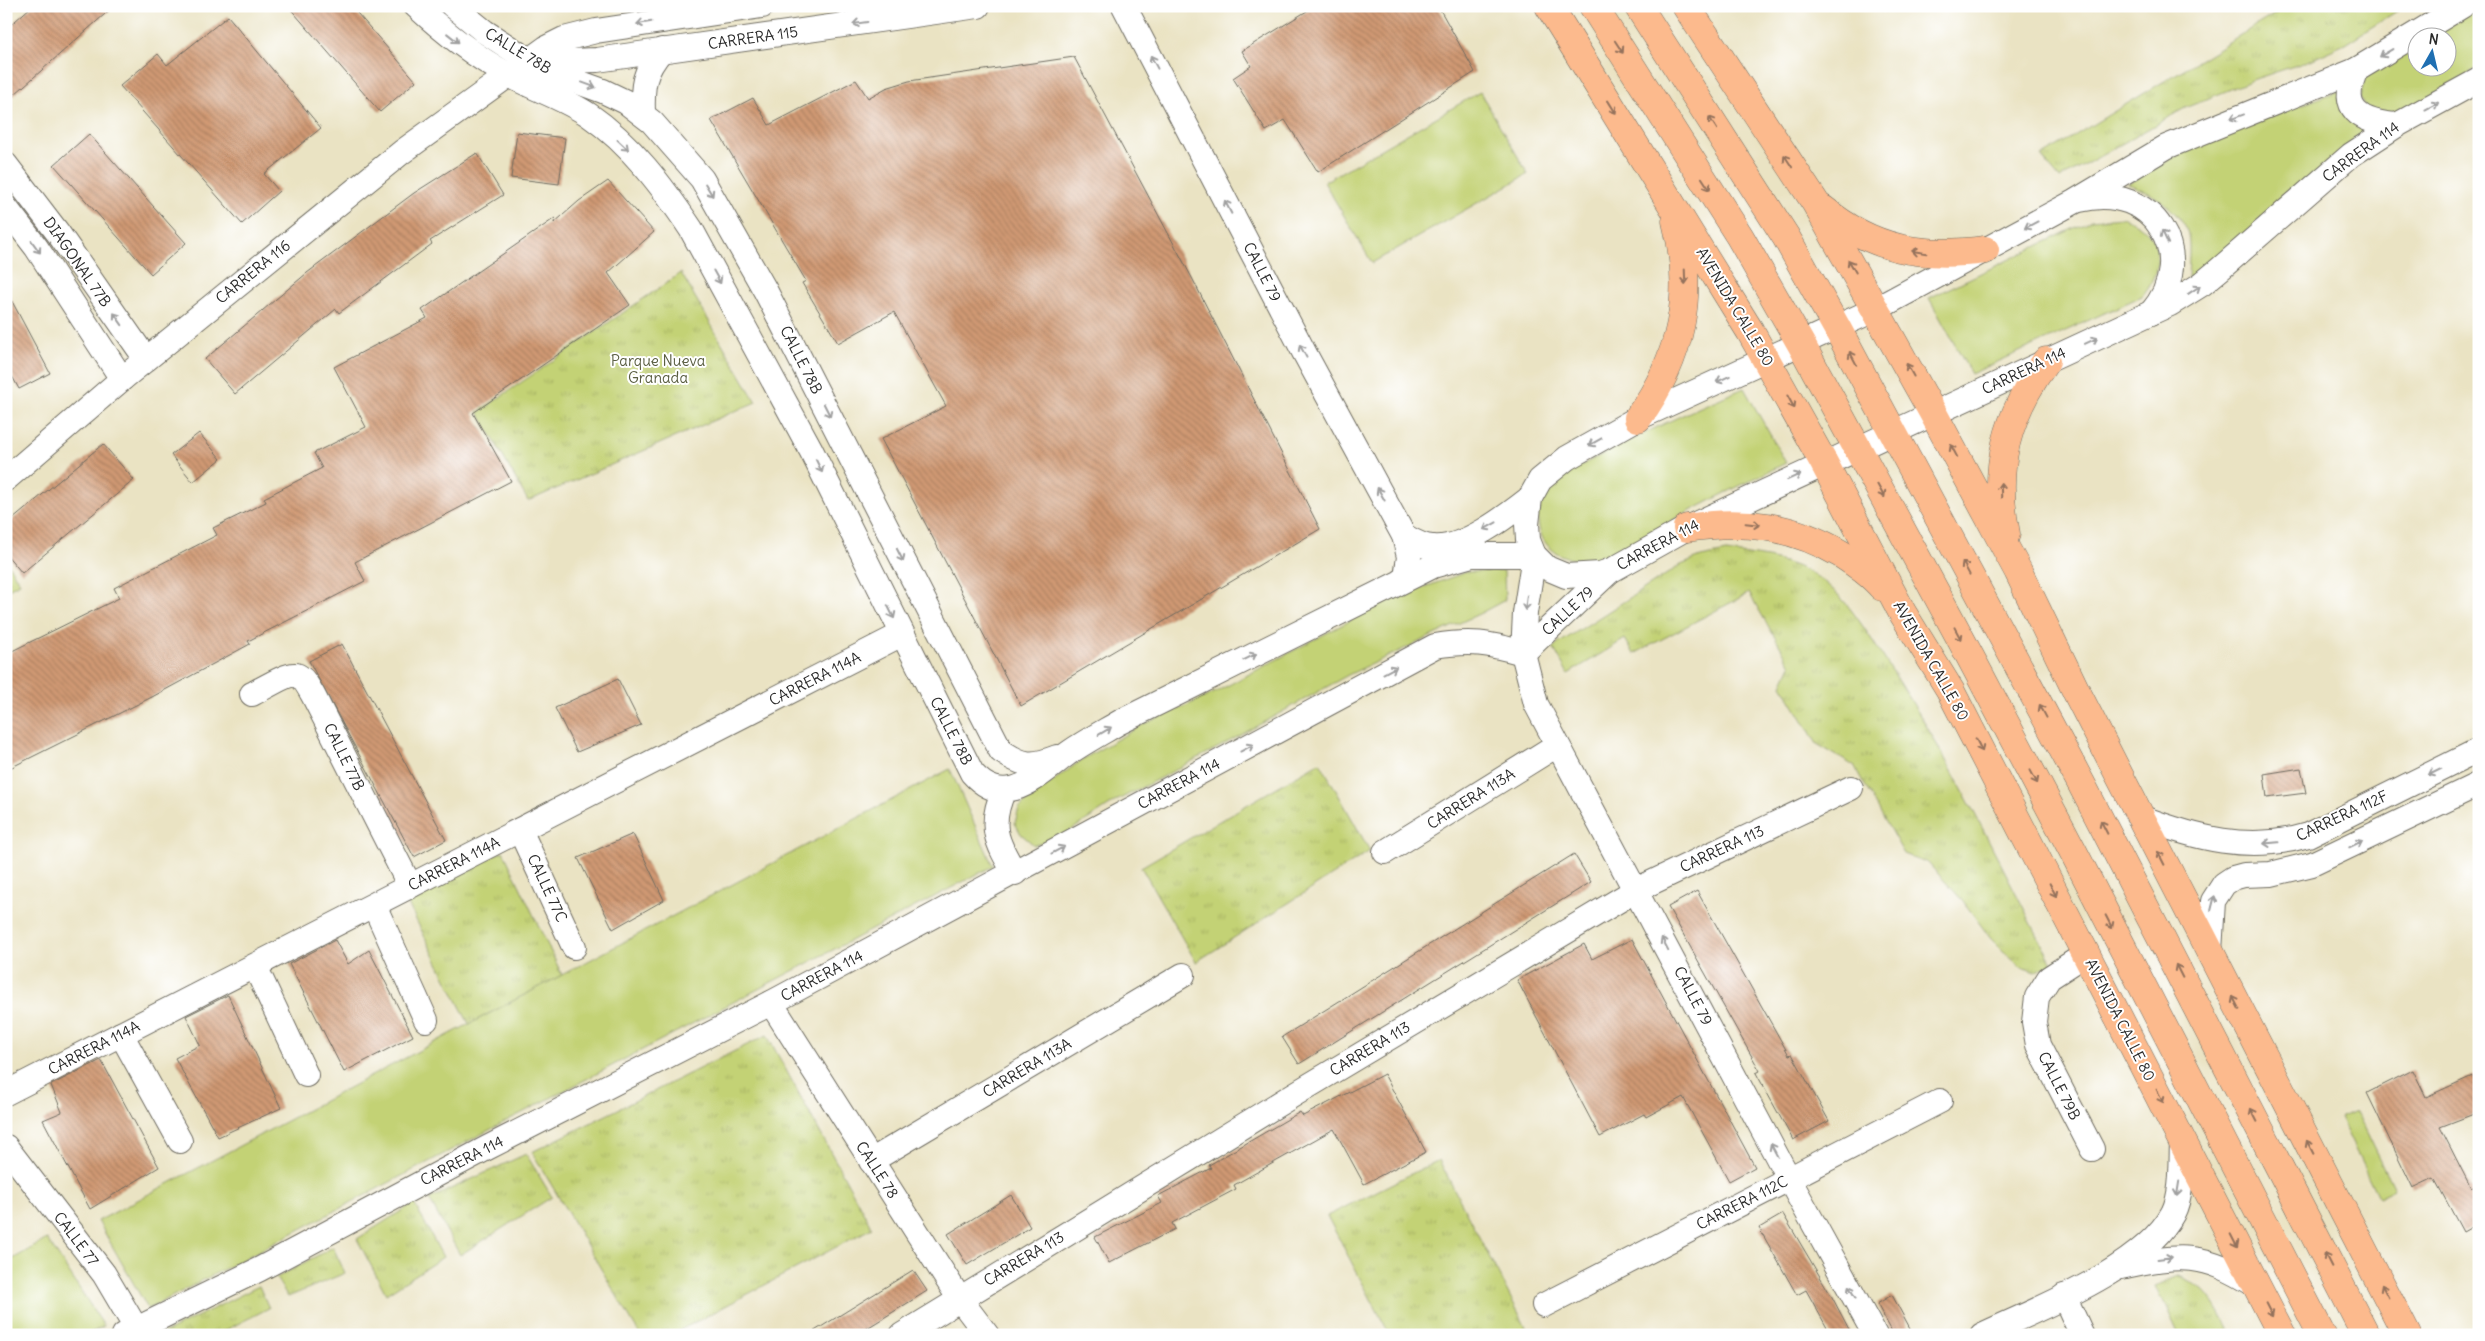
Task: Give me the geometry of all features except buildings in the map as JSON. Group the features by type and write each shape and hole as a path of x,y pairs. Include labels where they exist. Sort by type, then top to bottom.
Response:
{"highway":[{"name":"AVENIDA CALLE 80","path":"1549,6 1659,180 1767,359 1902,612 1950,690 2282,1335"},
{"path":"1593,6 1740,237 1801,344 2073,851 2322,1335"},
{"path":"1638,6 1786,237 1837,328 2082,785 2366,1335"},
{"path":"1686,6 1815,202 1933,413 2018,571 2078,696 2408,1335"},
{"path":"1638,418 1651,399 1672,358 1683,312 1685,278 1682,245 1673,211 1659,180"},
{"path":"1815,202 1839,222 1860,234 1896,248 1925,253 1955,254 1984,250"},
{"path":"2018,571 2008,542 2002,512 2000,482 2003,452 2019,404 2046,361"},
{"path":"1687,528 1714,523 1742,523 1770,526 1797,532 1822,543 1853,561 1880,584 1902,612"}],"street":[{"name":"CALLE 78B","path":"416,6 470,52 508,75 565,101 591,117 634,156 669,196 690,229 811,450 972,773 981,783 990,788 1004,790"},
{"name":"CALLE 78B","path":"453,6 485,32 542,69 603,91 643,114 675,147 702,179 765,290 1001,751 1026,764 1041,764 1070,752"},
{"name":"CARRERA 115","path":"508,75 528,60 564,40 588,32 762,6"},
{"name":"CARRERA 115","path":"528,60 572,63 978,6"},
{"name":"CALLE 79","path":"1124,6 1305,354 1404,536 1410,557 1406,577"},
{"path":"1015,873 1000,849 996,829 996,808 1004,790 1021,787 1040,776 1070,752 1120,722 1406,577 1446,561 1472,555 1534,555 1528,540 1527,511 1530,498 1540,480 1567,458 1638,418 1876,309 2074,202 2166,147 2356,70 2446,12 2462,6"},
{"path":"643,114 643,87 646,72 662,50"},
{"path":"2356,70 2350,88 2350,98 2351,106 2358,116 2380,123 2397,125"},
{"name":"CARRERA 116","path":"6,479 122,378 402,152 508,75"},
{"name":"CARRERA 114","path":"1534,555 1547,568 1566,576 1600,574 1612,570 1687,528 2151,313 2202,284 2330,172 2397,125 2477,83"},
{"name":"DIAGONAL 77B","path":"6,166 58,233 146,359"},
{"path":"2074,202 2108,196 2126,200 2142,207 2160,226 2171,249 2172,267 2169,284 2162,300 2151,313"},
{"name":"DIAGONAL 77B","path":"6,208 53,272 122,378"},
{"path":"1404,536 1434,548 1448,546 1503,519 1530,498"},
{"name":"CALLE 79","path":"1534,555 1525,613 1523,653 1536,704 1789,1179 1875,1335"},
{"name":"CALLE 79","path":"1523,653 1612,570"},
{"name":"CARRERA 114A","path":"6,1093 902,634"},
{"name":"CARRERA 114","path":"133,1333 260,1269 486,1148 771,1003 1435,646 1460,642 1483,642 1523,653"},
{"name":"CALLE 77B","path":"252,694 289,676 296,675 302,678 314,697 410,886"},
{"name":"CARRERA 113A","path":"1385,852 1557,745"},
{"name":"CARRERA 112F","path":"2140,817 2192,835 2226,843 2251,844 2293,840 2308,835 2479,750"},
{"name":"CARRERA 112F","path":"2210,952 2213,902 2224,884 2233,878 2285,872 2312,864 2479,784"},
{"name":"CARRERA 113","path":"902,1335 959,1298 1636,890 1851,788"},
{"name":"CALLE 77C","path":"520,830 574,947"},
{"path":"374,905 426,1020"},
{"name":"CALLE 79B","path":"2086,954 2049,978 2038,997 2034,1022 2038,1045 2092,1150"},
{"path":"255,966 306,1075"},
{"name":"CARRERA 113A","path":"871,1161 1183,975"},
{"name":"CALLE 78","path":"771,1003 959,1298 987,1335"},
{"path":"122,1034 180,1141"},
{"name":"CARRERA 112C","path":"1544,1305 1940,1101"},
{"path":"1982,1335 2064,1296 2117,1268 2163,1228 2174,1211 2178,1190 2182,1141"},
{"name":"CALLE 77","path":"6,1147 104,1274 133,1333"},
{"path":"2117,1268 2177,1257 2198,1258 2234,1271 2257,1286"},
{"path":"2064,1296 2082,1335"}],"green space":[{"path":"2288,6 2405,6 2345,44 2303,63 2255,79 2185,108 2060,179 2041,156"},
{"path":"2479,7 2479,67 2394,118 2368,111 2360,98 2365,78 2408,50 2408,78 2458,78 2458,28 2443,28"},
{"path":"2341,90 2376,130 2275,209 2188,281 2189,241 2187,231 2170,208 2146,191 2128,184 2179,154 2223,134"},
{"path":"1480,92 1528,174 1372,263 1324,182"},
{"path":"2121,217 2145,230 2152,239 2156,249 2155,272 2142,296 1971,374 1929,298 2091,220"},
{"name":"Parque Nueva Granada","path":"681,273 756,402 528,501 478,412"},
{"path":"1744,388 1786,463 1736,487 1602,559 1590,561 1564,556 1553,550 1544,541 1538,519 1540,507 1546,494 1561,478 1627,442"},
{"path":"1726,552 1767,558 1788,563 1807,571 1830,587 1858,619 1906,692 1950,768 2052,963 2035,972 2019,966 1991,939 1963,901 1928,863 1904,854 1854,766 1817,744 1782,685 1791,665 1749,593 1634,654 1625,639 1568,674 1553,647 1681,565 1701,557"},
{"path":"6,561 20,583 6,590"},
{"path":"1504,571 1505,600 1348,675 1223,745 1116,801 1056,840 1034,845 1021,834 1015,823 1019,808 1033,796 1083,759 1142,725 1208,696 1387,601 1466,572"},
{"path":"1320,762 1370,851 1196,962 1141,867"},
{"path":"950,769 993,866 148,1309 98,1221"},
{"path":"503,851 562,975 469,1024 406,900"},
{"path":"767,1035 872,1228 671,1335 640,1335 532,1152"},
{"path":"2356,1111 2394,1189 2378,1197 2340,1118"},
{"path":"526,1154 552,1197 460,1255 429,1199"},
{"path":"1439,1160 1530,1335 1390,1335 1327,1216"},
{"path":"414,1203 443,1257 386,1294 357,1239"},
{"path":"47,1239 104,1326 87,1335 6,1335 6,1263"},
{"path":"333,1247 345,1273 288,1297 276,1278"},
{"path":"2178,1276 2197,1285 2205,1292 2216,1307 2231,1335 2179,1335 2156,1285"},
{"path":"259,1286 269,1308 216,1335 160,1335"}]}
